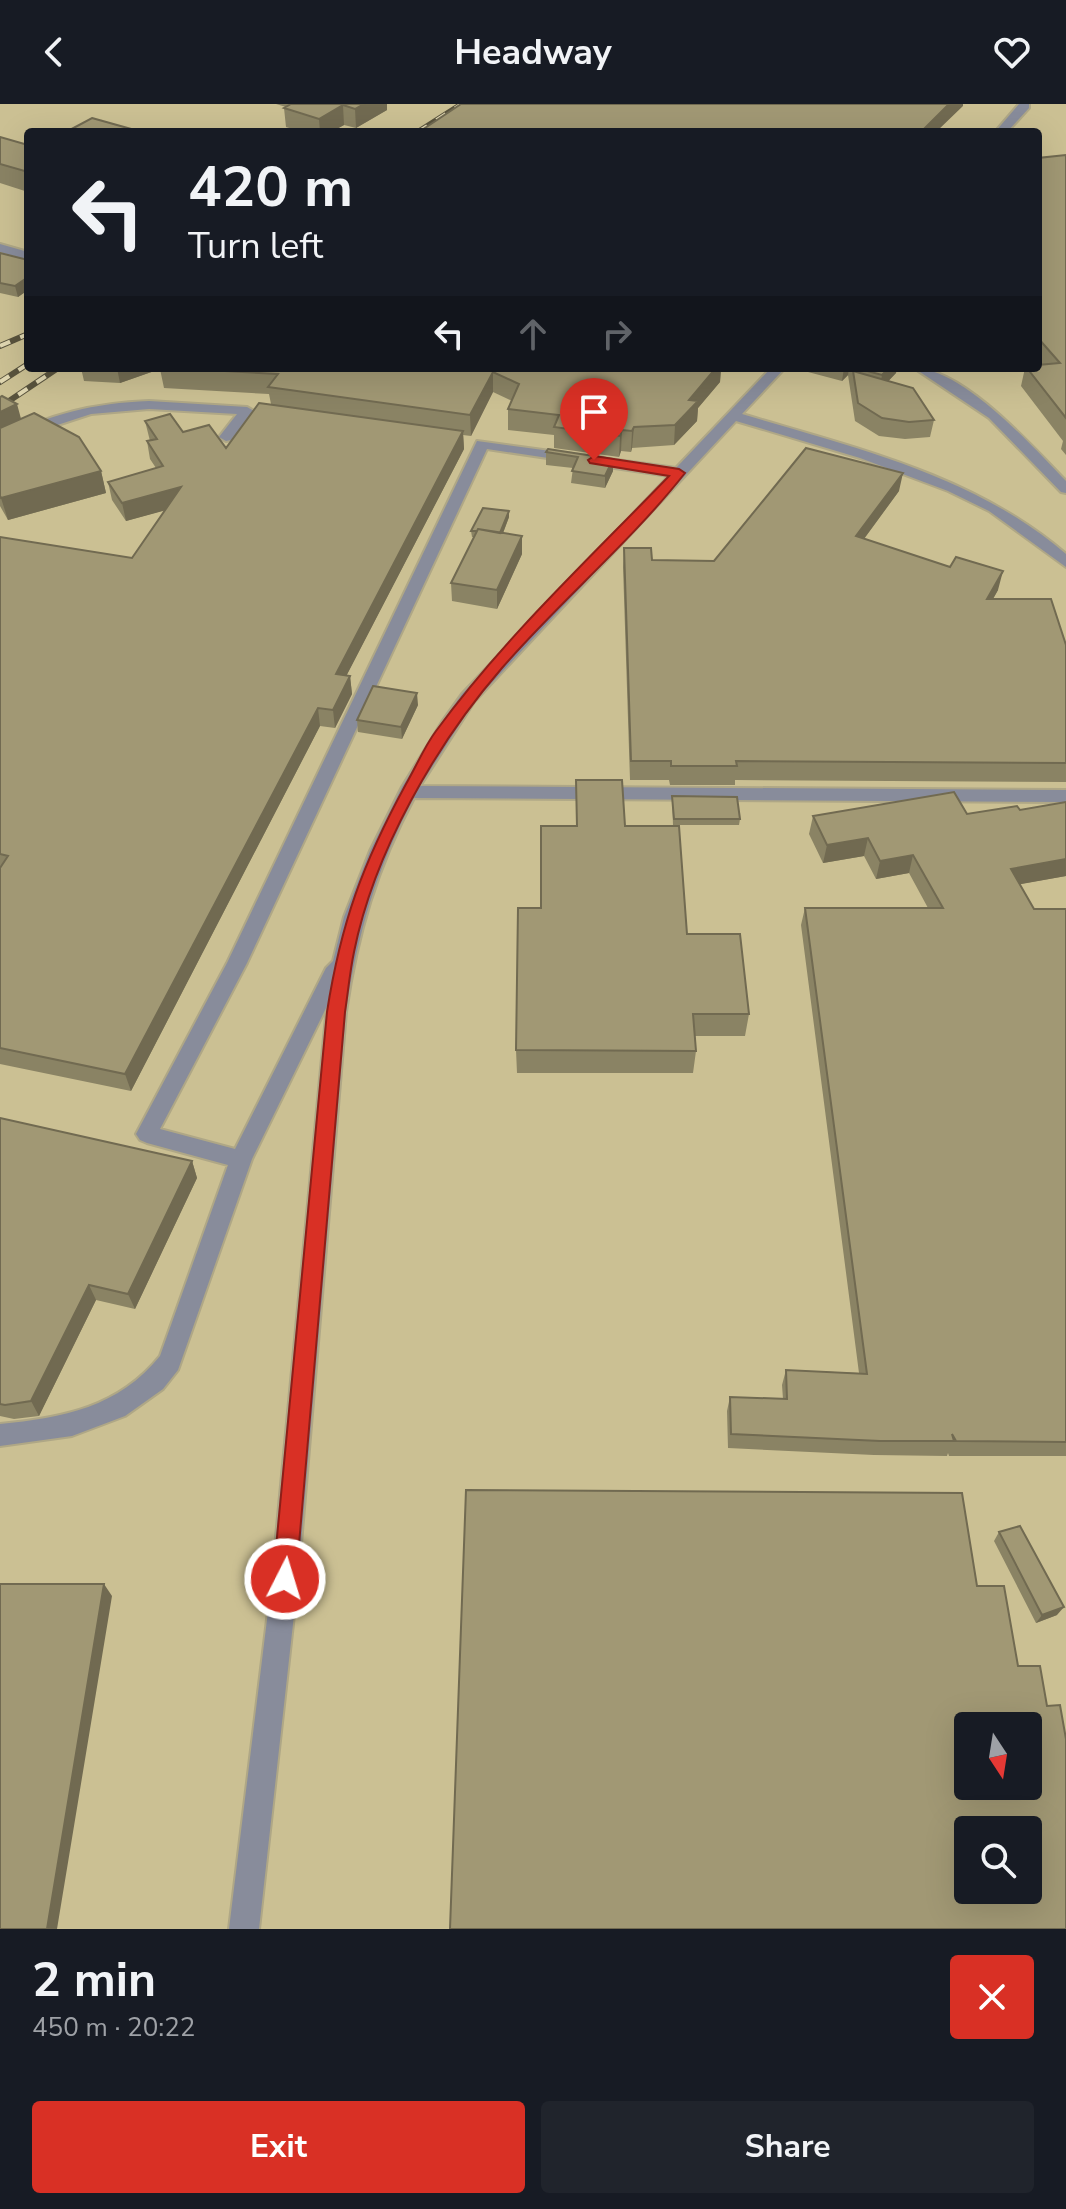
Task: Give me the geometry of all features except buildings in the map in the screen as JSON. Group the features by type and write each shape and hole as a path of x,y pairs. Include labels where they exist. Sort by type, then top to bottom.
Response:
{"street":[{"path":"1004,128 1024,104"},
{"path":"0,248 24,255"},
{"path":"0,1435 29,1433 87,1420 138,1397 158,1379 170,1362 241,1159 345,950 364,890 389,831 440,736 468,698 774,372"},
{"path":"927,372 994,415 1066,489"},
{"path":"0,446 65,414 119,403 262,413"},
{"path":"226,437 247,411"},
{"path":"733,416 944,483 1024,526 1066,562"},
{"path":"241,1159 147,1134 244,949 474,443 679,473"},
{"path":"410,792 1066,796"},
{"path":"244,1929 285,1579 336,1012 345,950"}],"shaded area":[{"path":"0,104 1066,104 1066,1929 0,1929"}],"railway":[{"path":"424,128 462,104"},
{"path":"0,346 24,336"},
{"path":"0,382 24,367"},
{"path":"3,405 0,407 52,372"}],"route":[{"path":"285,1579 336,1012 345,950 364,890 389,831 440,736 496,665 679,473 594,460"}]}
